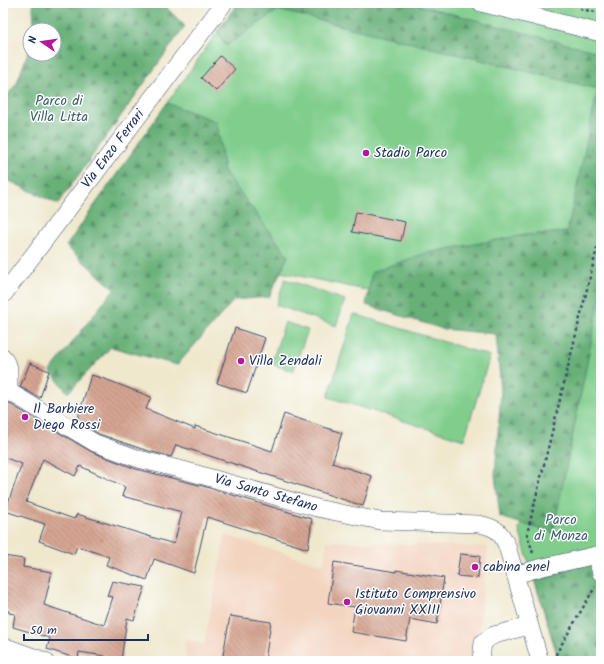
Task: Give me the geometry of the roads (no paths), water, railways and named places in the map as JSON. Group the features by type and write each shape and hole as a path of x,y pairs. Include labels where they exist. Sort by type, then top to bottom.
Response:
{"street":[{"name":"Via Enzo Ferrari","path":"3,295 224,3"},
{"path":"481,3 601,33"},
{"path":"3,357 9,368 6,390"},
{"name":"Via Santo Stefano","path":"6,390 95,443 139,459 317,508 380,521 479,524 493,527 502,535 507,546 540,660"},
{"path":"515,575 598,555 599,578"},
{"path":"481,661 483,642 494,635 529,626"},
{"path":"3,646 45,661"}],"place":[{"name":"Stadio Parco","path":"366,153"},
{"name":"Villa Zendali","path":"241,361"},
{"name":"Il Barbiere Diego Rossi","path":"25,417"},
{"name":"cabina enel","path":"475,567"},
{"name":"Istituto Comprensivo Giovanni XXIII","path":"347,602"}],"park label":[{"name":"Parco di Villa Litta","path":"59,110"},
{"name":"Parco di Monza","path":"561,528"}]}
